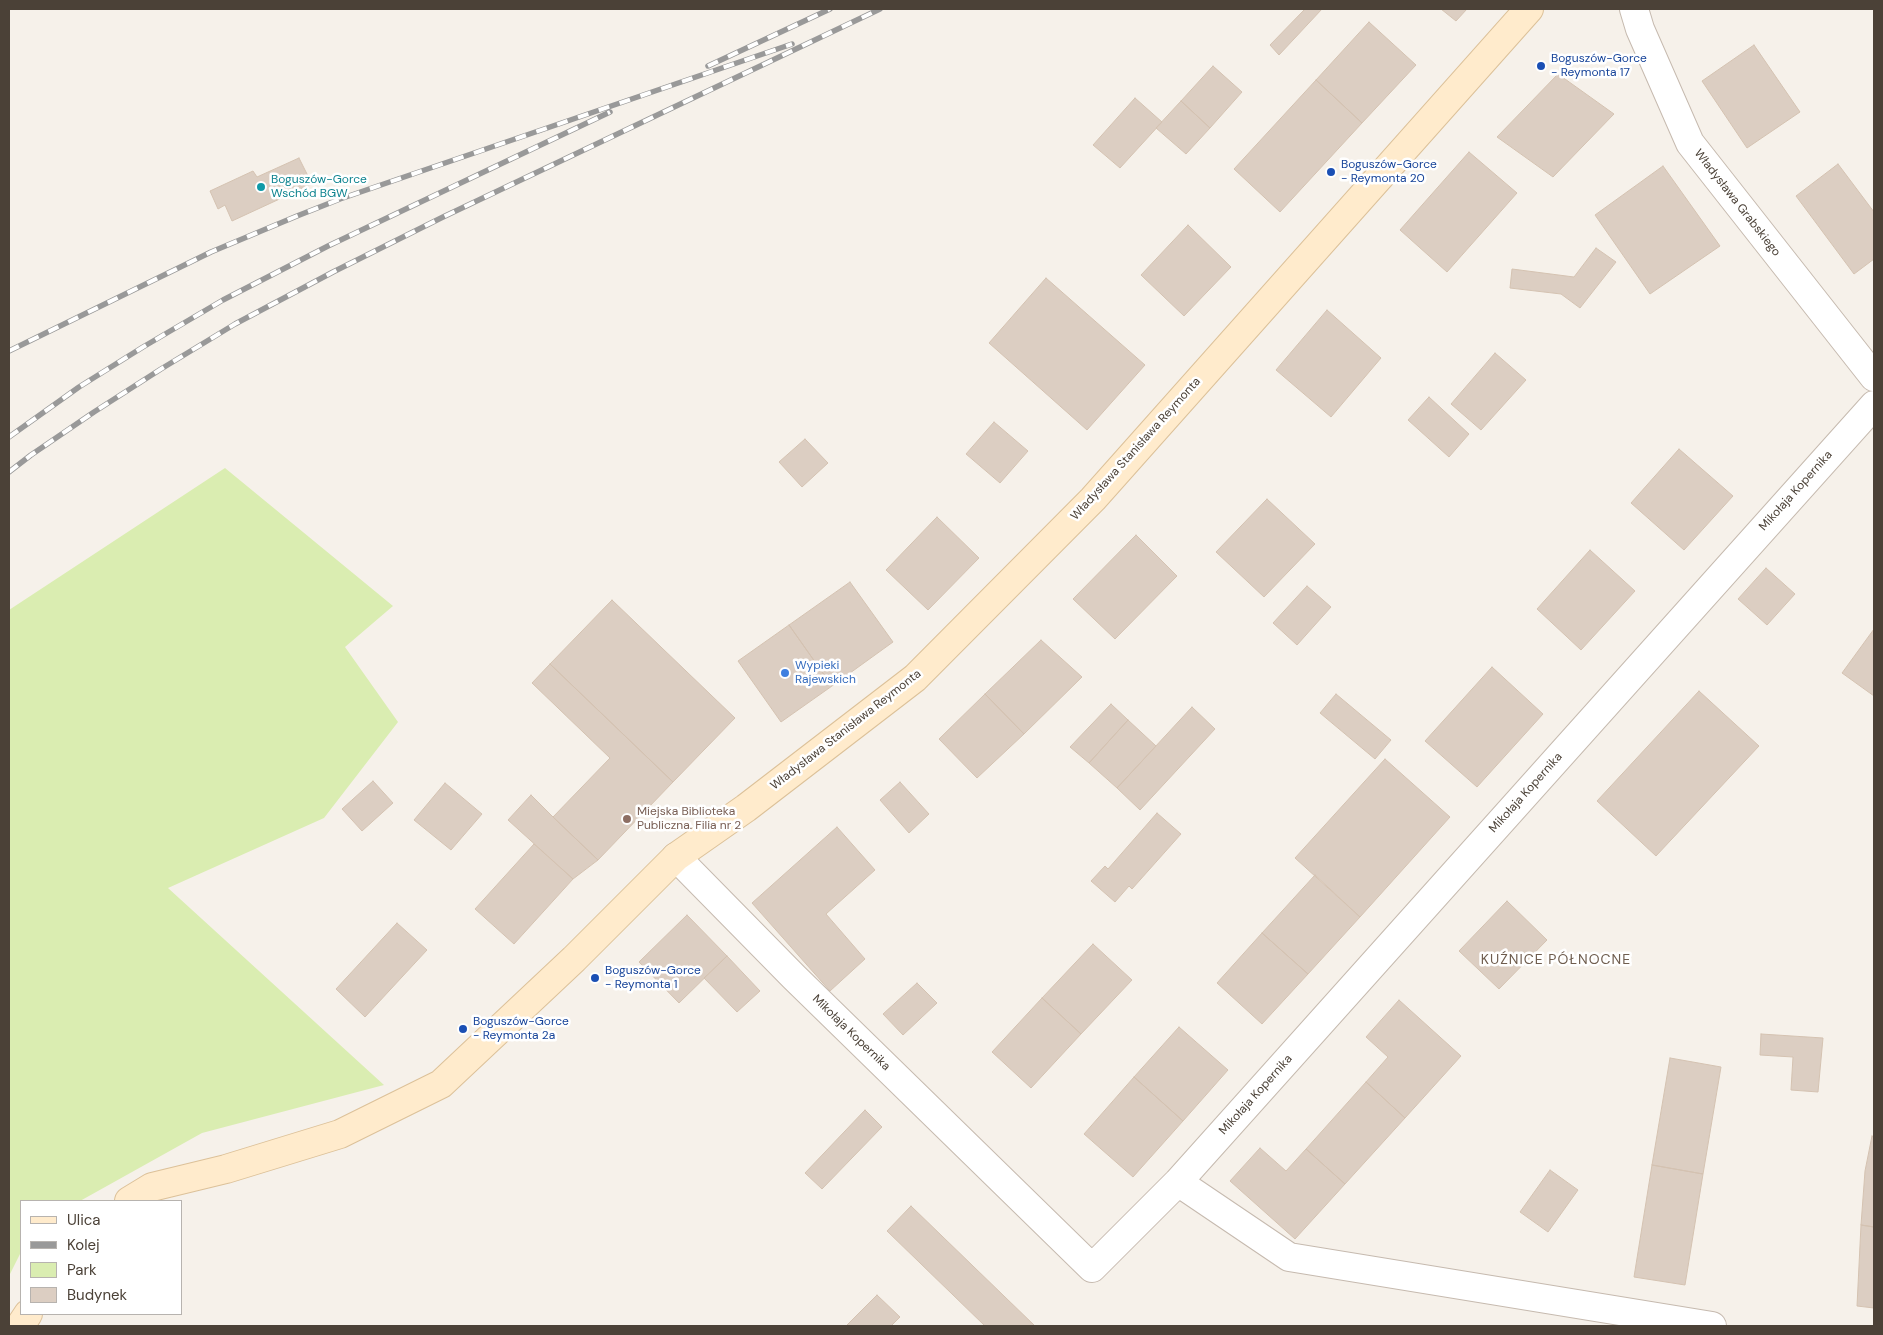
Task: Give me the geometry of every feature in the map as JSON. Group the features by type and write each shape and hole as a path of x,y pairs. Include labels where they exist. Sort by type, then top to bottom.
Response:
{"street":[{"name":"Władysława Stanisława Reymonta","path":"131,1200 152,1187 226,1169 340,1134 441,1084 574,959 676,857 746,808 915,678 1093,499 1529,9"},
{"name":"Władysława Grabskiego","path":"1634,9 1640,29 1690,143 1874,377"},
{"name":"Mikołaja Kopernika","path":"676,857 794,977 1092,1268 1178,1182 1874,404"},
{"path":"1178,1182 1289,1257 1712,1326"},
{"path":"20,1326 27,1315"}],"green space":[{"path":"225,468 393,606 345,647 398,722 324,818 168,888 384,1085 202,1133 82,1200 20,1200 20,1254 9,1276 9,610"}],"building":[{"path":"1305,9 1322,9 1279,55 1270,45"},
{"path":"1441,9 1467,9 1456,21"},
{"path":"1369,22 1416,65 1362,123 1316,80"},
{"path":"1754,45 1800,112 1747,148 1702,81"},
{"path":"1213,66 1242,92 1210,128 1181,101"},
{"path":"1558,74 1614,114 1553,177 1497,137"},
{"path":"1316,80 1362,123 1280,212 1234,169"},
{"path":"1135,98 1162,122 1120,168 1093,145"},
{"path":"1181,101 1210,128 1186,154 1156,128"},
{"path":"1469,152 1517,193 1447,272 1400,230"},
{"name":"Boguszów-Gorce Wschód BGW","path":"299,158 312,184 232,221 225,205 218,209 210,191 253,171 257,177"},
{"path":"1838,164 1874,212 1874,259 1854,274 1796,196"},
{"path":"1663,166 1720,246 1650,294 1595,215"},
{"path":"1188,225 1231,267 1184,316 1141,275"},
{"path":"1596,248 1616,262 1580,308 1561,294 1510,288 1512,269 1574,277"},
{"path":"1046,278 1145,365 1087,430 989,343"},
{"path":"1327,310 1381,358 1331,417 1276,370"},
{"path":"1495,353 1526,380 1481,430 1451,404"},
{"path":"1429,397 1469,434 1449,457 1408,420"},
{"path":"994,422 1028,451 1000,483 966,454"},
{"path":"805,439 828,463 802,487 779,462"},
{"path":"1679,449 1733,496 1684,550 1631,503"},
{"path":"1267,499 1315,544 1264,597 1216,552"},
{"path":"937,517 979,558 928,610 886,570"},
{"path":"1136,535 1177,576 1115,639 1073,599"},
{"path":"1590,550 1635,591 1581,650 1537,609"},
{"path":"1766,568 1795,594 1767,625 1738,599"},
{"path":"850,582 893,642 832,686 789,625"},
{"path":"1307,586 1331,607 1297,645 1273,623"},
{"path":"612,600 735,718 673,782 550,664"},
{"name":"Wypieki Rajewskich","path":"789,625 832,686 781,722 738,661"},
{"path":"1874,629 1874,696 1842,673"},
{"path":"1041,640 1082,677 1024,734 985,694"},
{"path":"550,664 673,782 598,860 553,817 610,758 532,683"},
{"path":"1492,667 1543,714 1477,787 1425,741"},
{"path":"1699,691 1759,746 1656,856 1597,801"},
{"path":"985,694 1024,734 977,778 939,739"},
{"path":"1336,694 1391,740 1375,759 1320,713"},
{"path":"1111,704 1128,720 1089,763 1070,747"},
{"path":"1192,707 1215,729 1140,810 1117,788"},
{"path":"1128,720 1156,746 1117,788 1089,763"},
{"path":"1385,759 1450,817 1360,917 1295,858"},
{"path":"373,781 393,803 362,831 342,809"},
{"path":"900,782 929,814 909,833 880,800"},
{"path":"445,783 482,814 451,850 414,820"},
{"path":"531,795 598,860 573,879 508,820"},
{"path":"1157,813 1181,834 1132,889 1129,886 1115,902 1091,881 1105,866 1108,869"},
{"path":"837,827 875,870 826,914 865,959 830,991 752,903"},
{"path":"534,844 573,879 514,944 475,909"},
{"path":"1315,875 1360,917 1308,974 1262,933"},
{"path":"1507,901 1547,940 1499,989 1459,951"},
{"path":"687,915 727,956 679,1003 639,962"},
{"path":"397,923 427,950 365,1017 336,989"},
{"path":"1262,933 1308,974 1262,1024 1217,983"},
{"path":"1093,944 1132,980 1081,1034 1042,998"},
{"path":"727,956 760,991 737,1012 704,978"},
{"path":"917,983 937,1003 903,1035 883,1014"},
{"path":"1042,998 1081,1034 1031,1088 992,1052"},
{"path":"1399,1000 1461,1056 1405,1118 1366,1082 1388,1057 1366,1037"},
{"path":"1179,1027 1228,1070 1183,1121 1134,1077"},
{"path":"1761,1034 1823,1038 1818,1092 1791,1090 1793,1057 1760,1055"},
{"path":"1670,1058 1721,1067 1703,1174 1652,1165"},
{"path":"1134,1077 1183,1121 1133,1177 1084,1134"},
{"path":"1366,1082 1405,1118 1345,1184 1306,1149"},
{"path":"865,1110 882,1127 822,1189 805,1173"},
{"path":"1872,1136 1874,1137 1874,1227 1861,1225 1865,1171"},
{"path":"1260,1148 1286,1171 1306,1149 1345,1184 1295,1239 1230,1181"},
{"path":"1652,1165 1703,1174 1685,1285 1634,1277"},
{"path":"1550,1170 1578,1190 1548,1232 1520,1212"},
{"path":"911,1206 1035,1326 985,1326 887,1231"},
{"path":"1861,1225 1874,1227 1874,1308 1857,1306"},
{"path":"877,1295 900,1317 891,1326 846,1326"}],"railway":[{"path":"708,66 830,9"},
{"path":"9,472 94,412 235,324 443,217 880,9"},
{"path":"9,351 211,252 340,199 792,44"},
{"path":"9,437 79,387 223,300 328,246 610,112"}],"place":[{"name":"Boguszów-Gorce - Reymonta 17","path":"1541,66"},
{"name":"Boguszów-Gorce - Reymonta 20","path":"1331,172"},
{"name":"Boguszów-Gorce Wschód BGW","path":"261,187"},
{"name":"Wypieki Rajewskich","path":"785,673"},
{"name":"Miejska Biblioteka Publiczna. Filia nr 2","path":"627,819"},
{"name":"Boguszów-Gorce - Reymonta 1","path":"595,978"},
{"name":"Boguszów-Gorce - Reymonta 2a","path":"463,1029"}],"district":[{"name":"KUŹNICE PÓŁNOCNE","path":"1556,960"}]}
